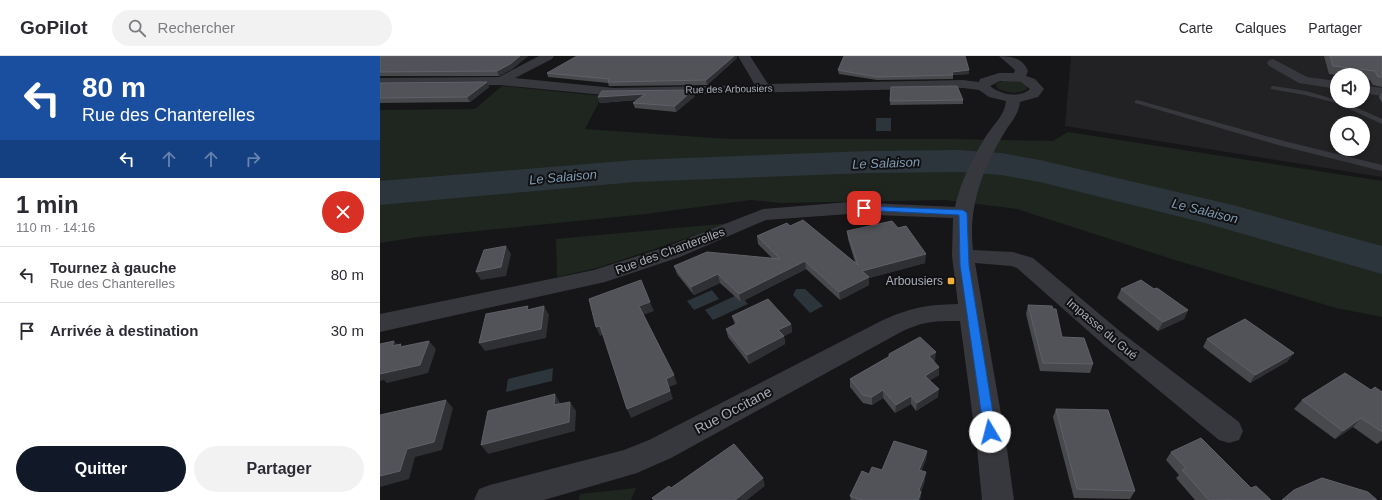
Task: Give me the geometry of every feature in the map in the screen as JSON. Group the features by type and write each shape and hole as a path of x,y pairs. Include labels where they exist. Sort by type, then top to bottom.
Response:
{"street":[{"path":"501,81 548,56"},
{"path":"744,56 764,89"},
{"path":"1005,56 1021,68 1022,72 1018,78"},
{"path":"1273,63 1304,80 1330,84"},
{"path":"993,78 1018,78 1031,82 1037,89 1036,92 1031,95 1012,98 990,93 984,86 985,82 993,78"},
{"name":"Rue des Arbousiers","path":"380,82 501,81 602,92 964,84 984,86"},
{"path":"1370,90 1382,92"},
{"path":"998,500 986,405 971,312 964,256 963,213 969,190 992,138 1010,115 1013,104 1012,98"},
{"name":"Rue des Chanterelles","path":"380,323 597,277 673,252 763,215 849,208 963,213"},
{"name":"Impasse du Gué","path":"964,256 1013,259 1025,263 1113,339 1230,431"},
{"name":"Rue Occitane","path":"490,500 626,463 660,449 885,329 914,316 932,313 971,312"}],"lane":[{"path":"1295,92 1292,83 1304,80"},
{"path":"1273,88 1338,102 1382,122"},
{"path":"1137,102 1281,143 1382,168"}],"shaded area":[{"path":"1071,56 1382,56 1382,177 1065,126"},
{"path":"1005,80 1020,82 1027,85 1027,89 1012,93 997,88 996,84"},
{"path":"502,86 602,96 585,129 728,139 954,139 1053,141 1068,132 1382,181 1382,317 1336,308 1175,260 1017,209 945,200 781,203 751,200 646,214 418,237 380,243 380,110 475,109"},
{"path":"876,118 891,118 891,131 876,131"},
{"path":"732,223 597,268 557,277 556,239"},
{"path":"796,289 805,289 823,306 810,313 793,295"},
{"path":"712,290 719,299 694,310 687,301"},
{"path":"739,294 748,304 713,320 705,310"},
{"path":"553,368 552,381 506,392 508,379"},
{"path":"636,488 631,500 579,500 580,494"}],"building":[{"path":"380,56 520,56 510,64 497,71 380,72"},
{"path":"577,56 734,56 706,80 608,82 609,79 547,73"},
{"path":"844,56 965,56 969,70 952,72 953,75 877,77 838,70"},
{"path":"1330,56 1382,56 1382,77 1378,77 1375,71 1370,70 1370,68 1333,66"},
{"path":"487,82 467,97 380,98 380,83"},
{"path":"957,86 963,100 890,101 891,87"},
{"path":"693,90 675,106 633,103 645,94 598,97 602,91"},
{"path":"803,220 858,265 847,231 892,221 898,228 906,226 926,254 862,271 869,277 839,292 805,261 739,294 718,274 691,287 674,266 707,252 780,259 757,236 787,223 790,226"},
{"path":"506,246 501,267 476,272 484,250"},
{"path":"641,280 650,302 639,306 674,375 666,379 670,391 627,409 600,326 596,327 589,299"},
{"path":"1141,280 1154,289 1157,288 1188,310 1163,322 1121,289"},
{"path":"768,299 791,324 778,330 784,336 747,355 726,329 738,323 732,316"},
{"path":"1028,305 1052,306 1053,309 1056,309 1062,337 1084,338 1093,364 1043,363"},
{"path":"528,306 527,310 544,306 541,329 479,343 486,314"},
{"path":"1245,319 1294,353 1255,375 1207,339"},
{"path":"920,337 936,352 929,356 939,367 925,376 939,389 917,403 911,396 896,405 883,390 872,397 863,395 850,379 890,356 889,354"},
{"path":"394,341 392,346 401,344 400,347 429,341 420,365 380,374 380,344"},
{"path":"1345,373 1371,390 1375,387 1382,392 1382,432 1361,418 1343,431 1302,400"},
{"path":"555,394 554,405 570,402 569,422 481,445 488,411"},
{"path":"446,400 434,442 407,449 400,471 380,476 380,415"},
{"path":"1056,409 1108,410 1135,491 1077,489"},
{"path":"1201,438 1251,488 1256,486 1271,500 1209,500 1182,470 1186,468 1171,452"},
{"path":"894,441 927,451 919,470 926,472 919,490 921,492 918,500 862,500 850,496 862,471 869,474 872,467 882,470"},
{"path":"734,444 763,478 735,500 654,500 652,498 669,486 671,488"},
{"path":"1322,478 1368,492 1377,500 1282,500 1294,490"}],"waterway":[{"name":"Le Salaison","path":"380,193 635,171 868,162 959,161 1001,164 1040,171 1219,214 1382,260"}],"place":[{"name":"Arbousiers","path":"951,281"}],"route":[{"path":"864,208 963,213 962,227 965,265 990,432"}]}
